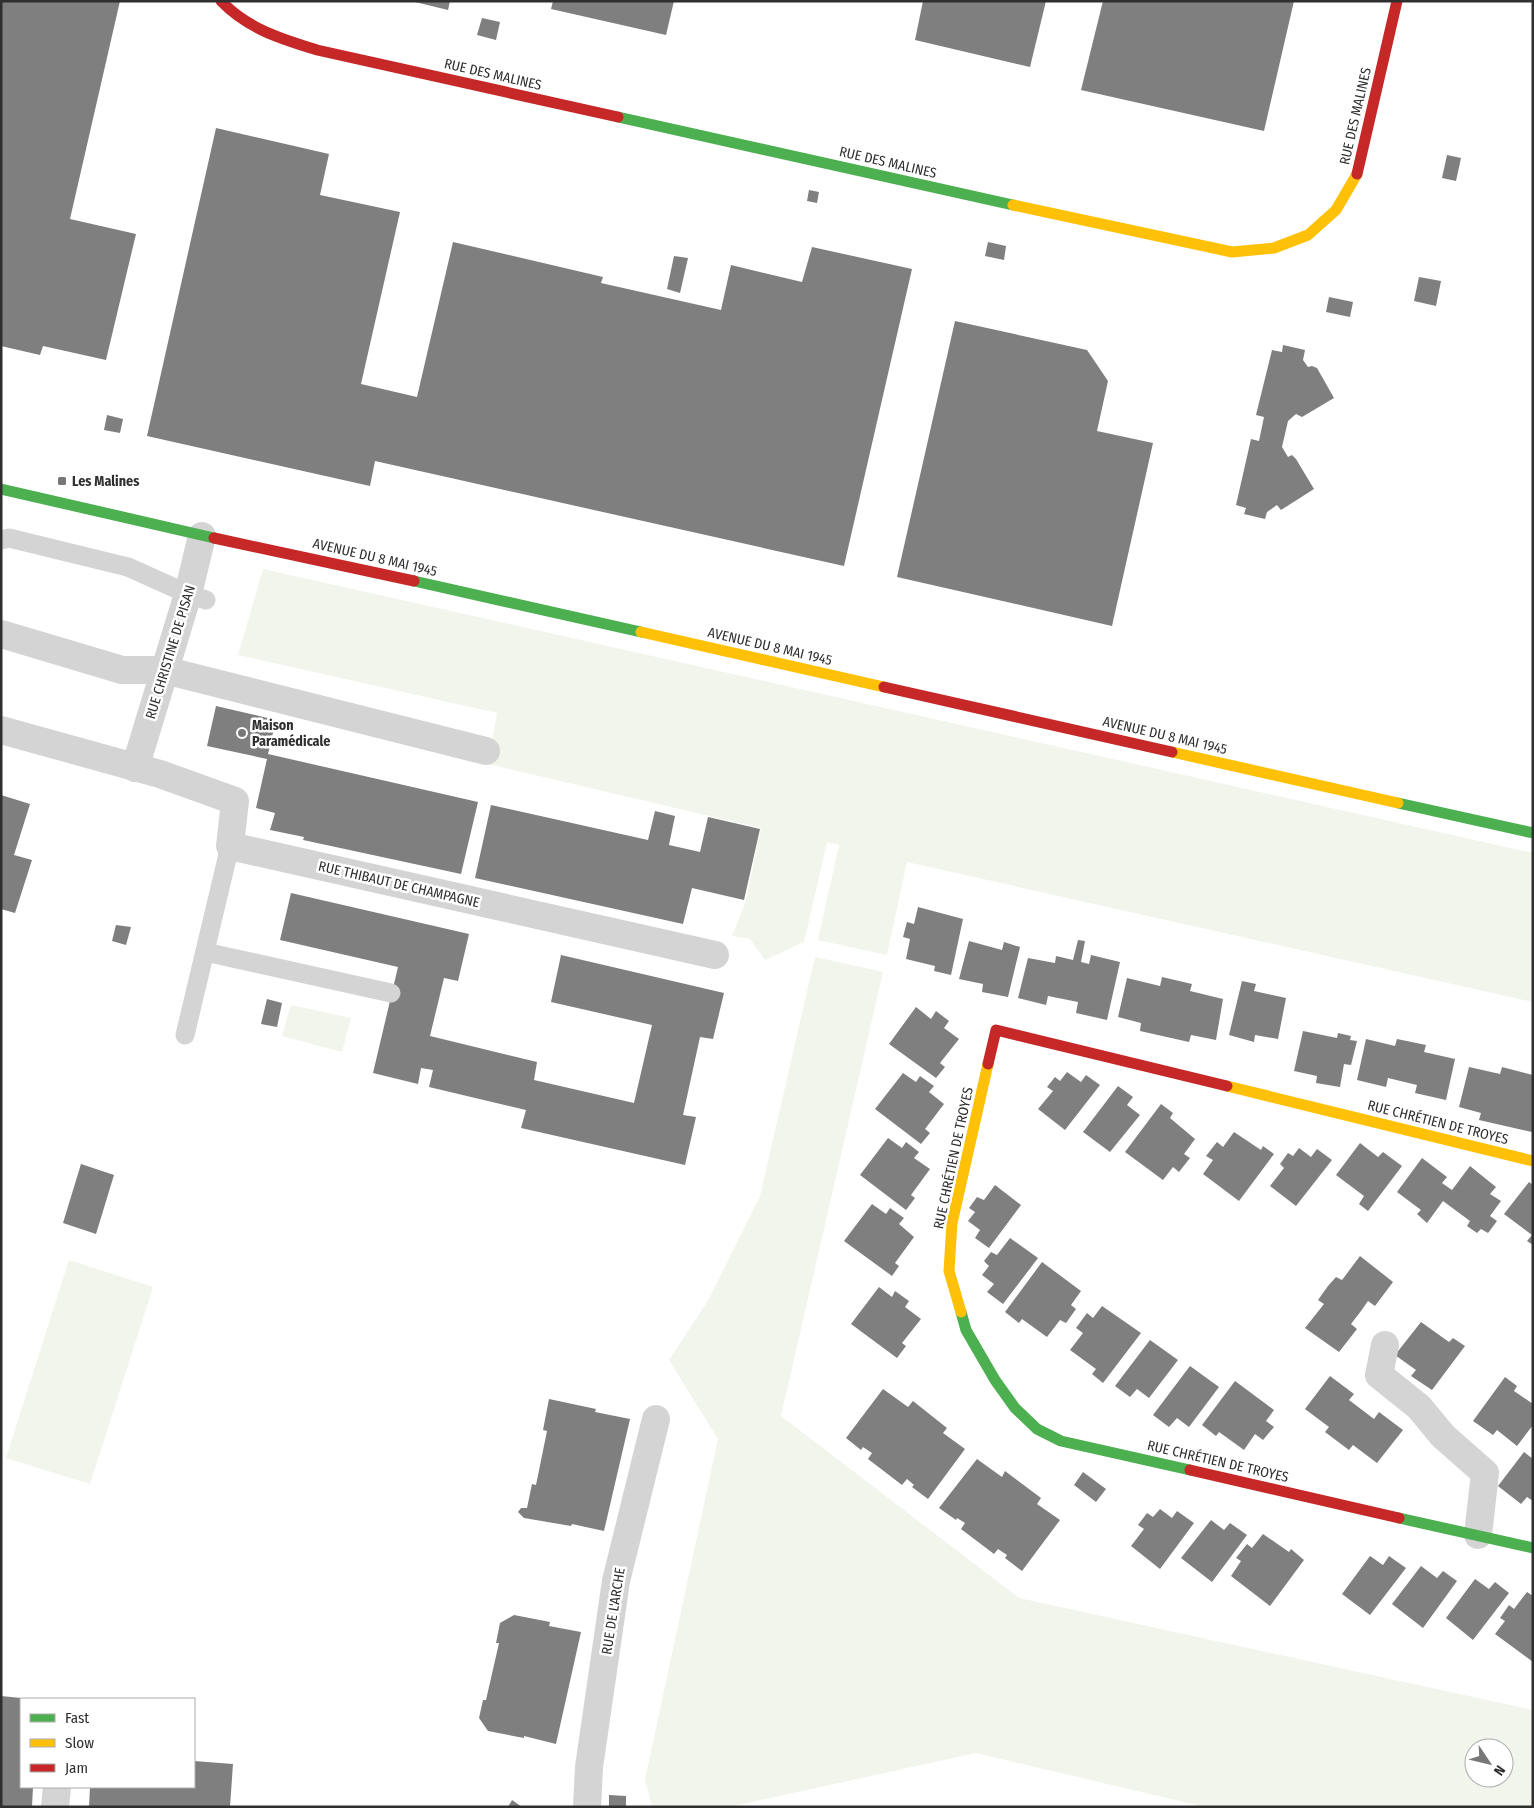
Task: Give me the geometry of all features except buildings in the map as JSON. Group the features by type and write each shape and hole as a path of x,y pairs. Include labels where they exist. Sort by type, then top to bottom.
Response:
{"street":[{"name":"RUE DES MALINES","path":"221,1 228,9 263,32 317,50 969,196 1232,252 1274,248 1308,235 1336,210 1358,172 1397,1"},
{"name":"AVENUE DU 8 MAI 1945","path":"1,489 202,536 315,559 1533,833"},
{"name":"RUE CHRISTINE DE PISAN","path":"136,768 164,670 197,597 202,536"},
{"path":"1,634 122,670 164,670 486,751"},
{"path":"1,730 160,774 235,801 230,846"},
{"name":"RUE THIBAUT DE CHAMPAGNE","path":"230,846 715,955"},
{"name":"RUE CHRÉTIEN DE TROYES","path":"1533,1161 996,1030 952,1223 949,1271 966,1330 995,1380 1015,1408 1037,1429 1061,1441 1533,1548"},
{"path":"1385,1345 1378,1375 1419,1407 1443,1436 1484,1473 1478,1535"},
{"name":"RUE DE L'ARCHE","path":"587,1807 589,1767 616,1580 656,1419"},
{"path":"55,1807 57,1788"}],"lane":[{"path":"1,540 9,538 128,567 197,597"},
{"path":"185,1036 230,846"},
{"path":"205,952 391,993"}],"shaded area":[{"path":"263,569 1533,853 1533,1002 907,862 887,955 818,940 839,845 827,842 804,942 765,960 750,939 732,936 746,901 761,828 488,764 497,713 238,655"},
{"path":"815,957 883,972 781,1416 1019,1598 1533,1710 1533,1807 1205,1807 976,1753 729,1807 652,1806 645,1780 718,1439 669,1360 709,1299 760,1196"},
{"path":"291,1005 351,1018 342,1052 282,1036"},
{"path":"69,1260 153,1287 90,1484 6,1458"}],"traffic: fast":[{"path":"618,117 1013,205"},
{"path":"1,489 214,538"},
{"path":"414,581 641,632"},
{"path":"1398,803 1533,833"},
{"path":"961,1312 966,1330 995,1380 1015,1408 1037,1429 1061,1441 1190,1470"},
{"path":"1399,1518 1533,1548"}],"traffic: slow":[{"path":"1013,205 1232,252 1274,248 1308,235 1336,210 1357,174"},
{"path":"641,632 884,687"},
{"path":"1172,752 1398,803"},
{"path":"961,1312 949,1271 952,1223 988,1064"},
{"path":"1227,1086 1533,1161"}],"traffic: jam":[{"path":"221,1 231,11 254,26 278,37 317,50 618,117"},
{"path":"1357,174 1397,1"},
{"path":"214,538 414,581"},
{"path":"884,687 1172,752"},
{"path":"988,1064 996,1030 1227,1086"},
{"path":"1190,1470 1399,1518"}],"place":[{"name":"Les Malines","path":"62,481"},
{"name":"Maison Paramédicale","path":"242,733"}]}
